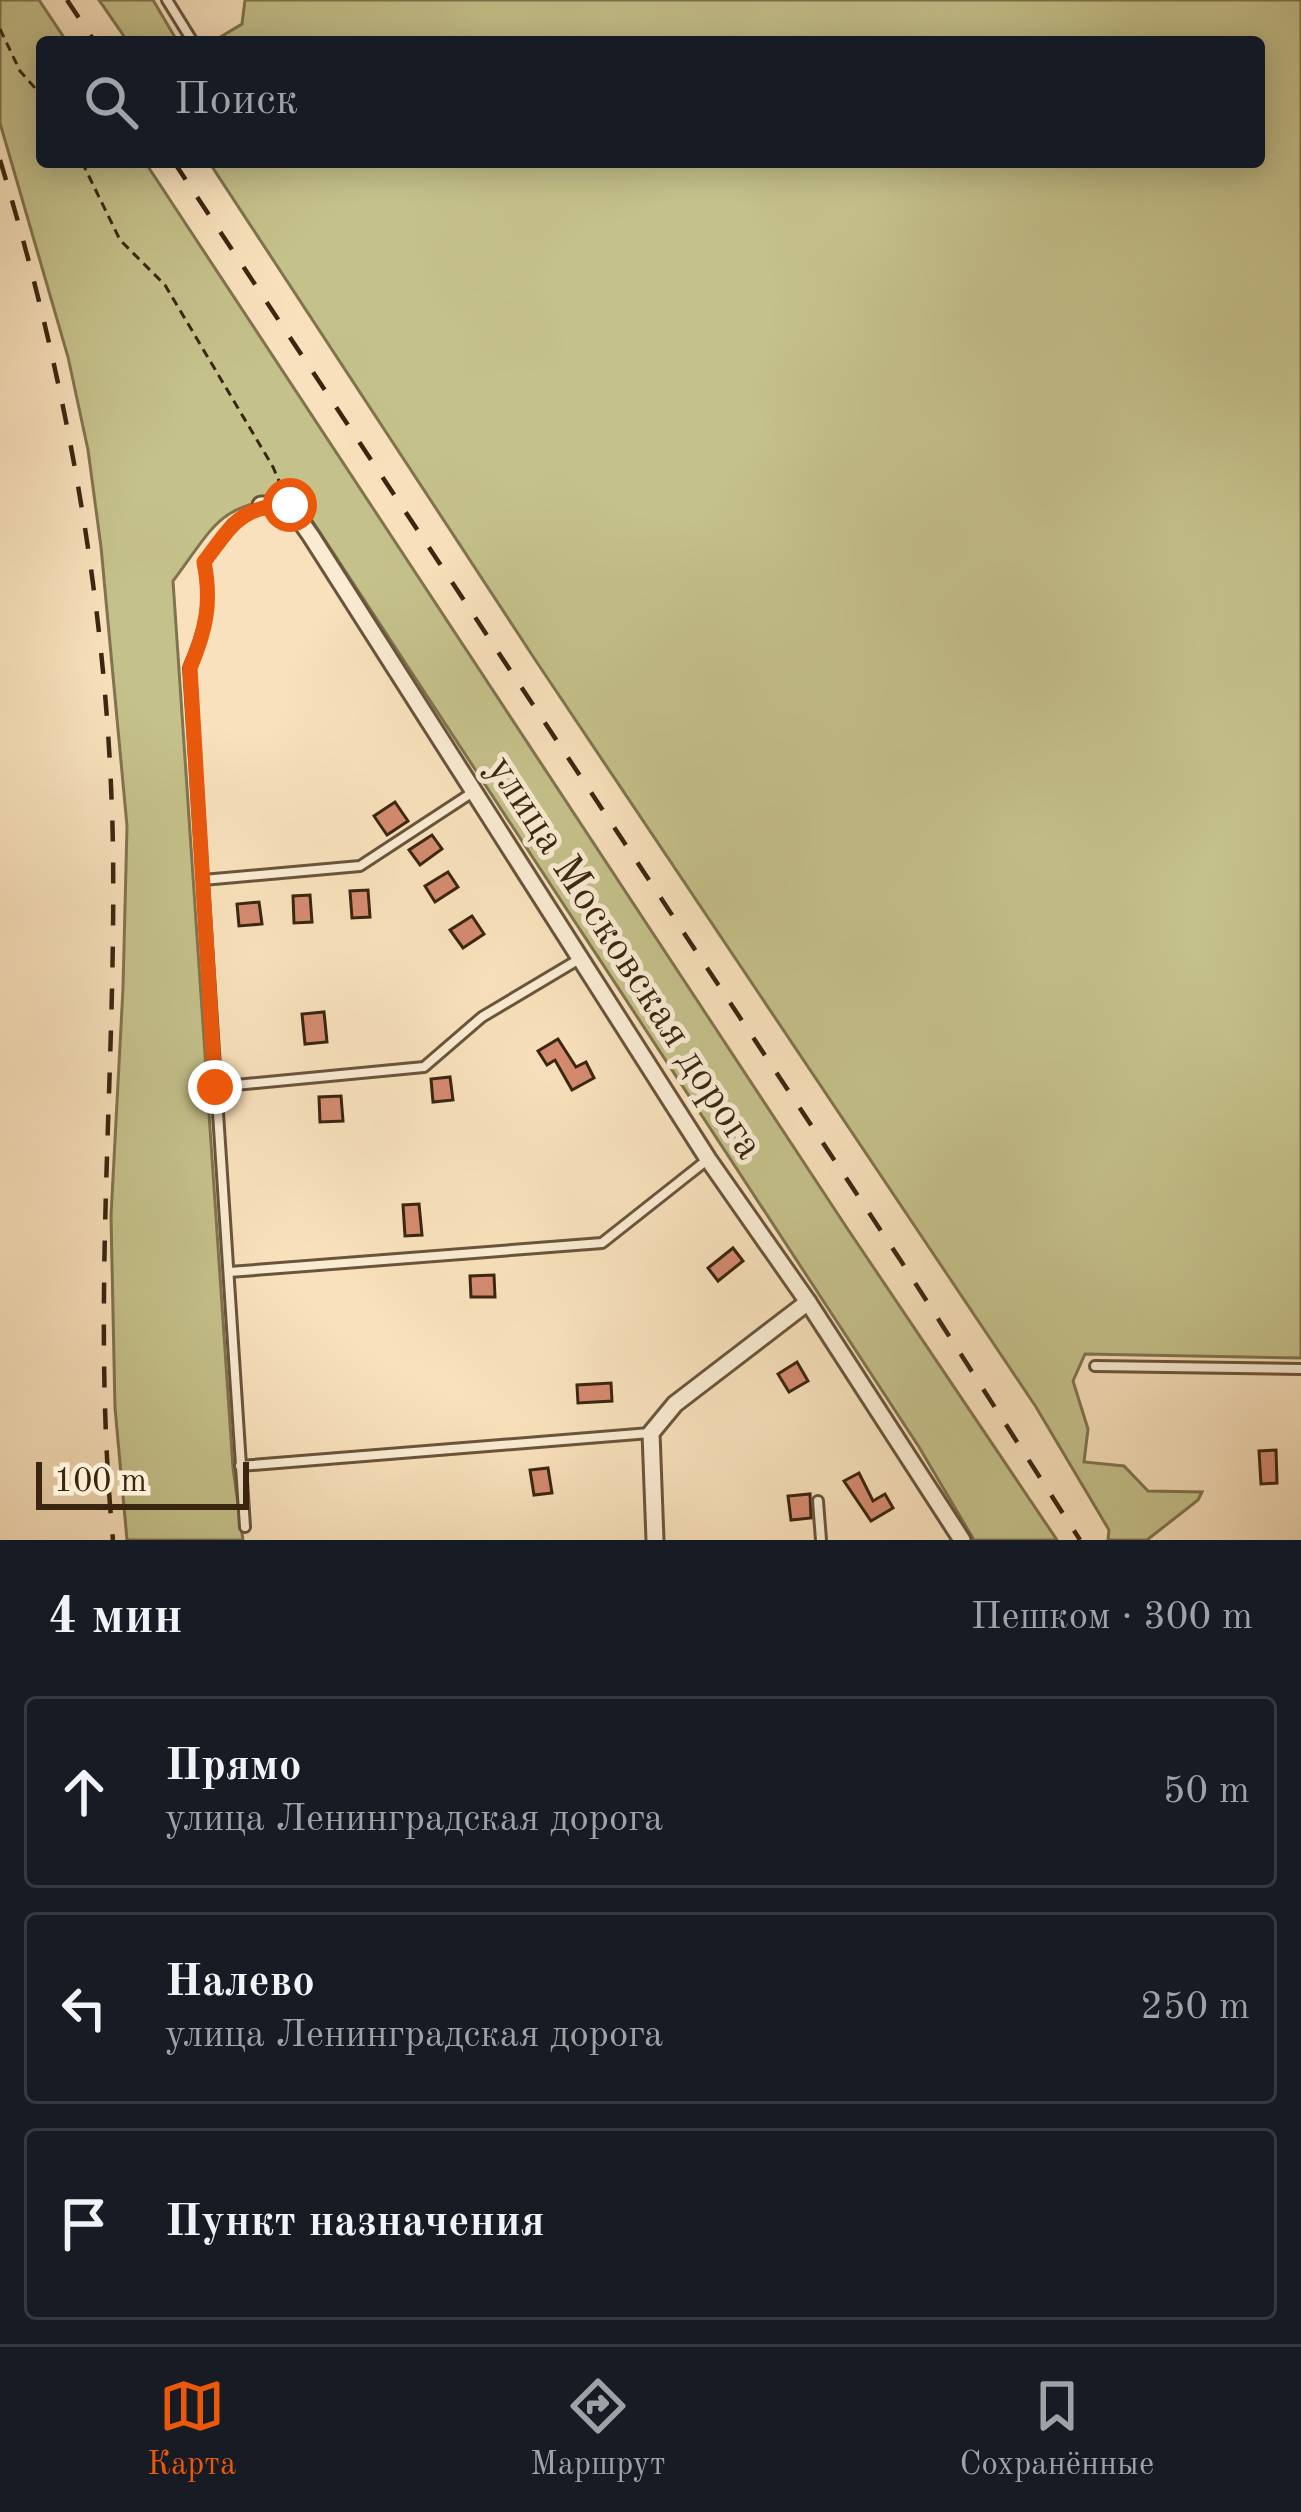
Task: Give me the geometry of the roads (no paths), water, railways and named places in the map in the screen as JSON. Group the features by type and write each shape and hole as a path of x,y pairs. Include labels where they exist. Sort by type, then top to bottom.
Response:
{"street":[{"name":"улица Московская дорога","path":"261,505 290,505 708,1159 808,1302 962,1540"},
{"path":"656,1540 651,1433 675,1404 808,1302"}],"lane":[{"path":"167,0 189,36"},
{"path":"245,1527 190,668 207,626 210,593 204,562 233,524 261,505"},
{"path":"202,880 360,866 474,791"},
{"path":"215,1087 424,1067 482,1018 582,957"},
{"path":"229,1272 602,1244 708,1159"},
{"path":"1095,1366 1301,1369"},
{"path":"239,1466 651,1433"},
{"path":"818,1502 821,1540"}],"railway":[{"path":"67,0 91,36"},
{"path":"0,160 65,414 103,674 113,849 104,1281 113,1540"},
{"path":"178,168 901,1261 1080,1540"}]}
